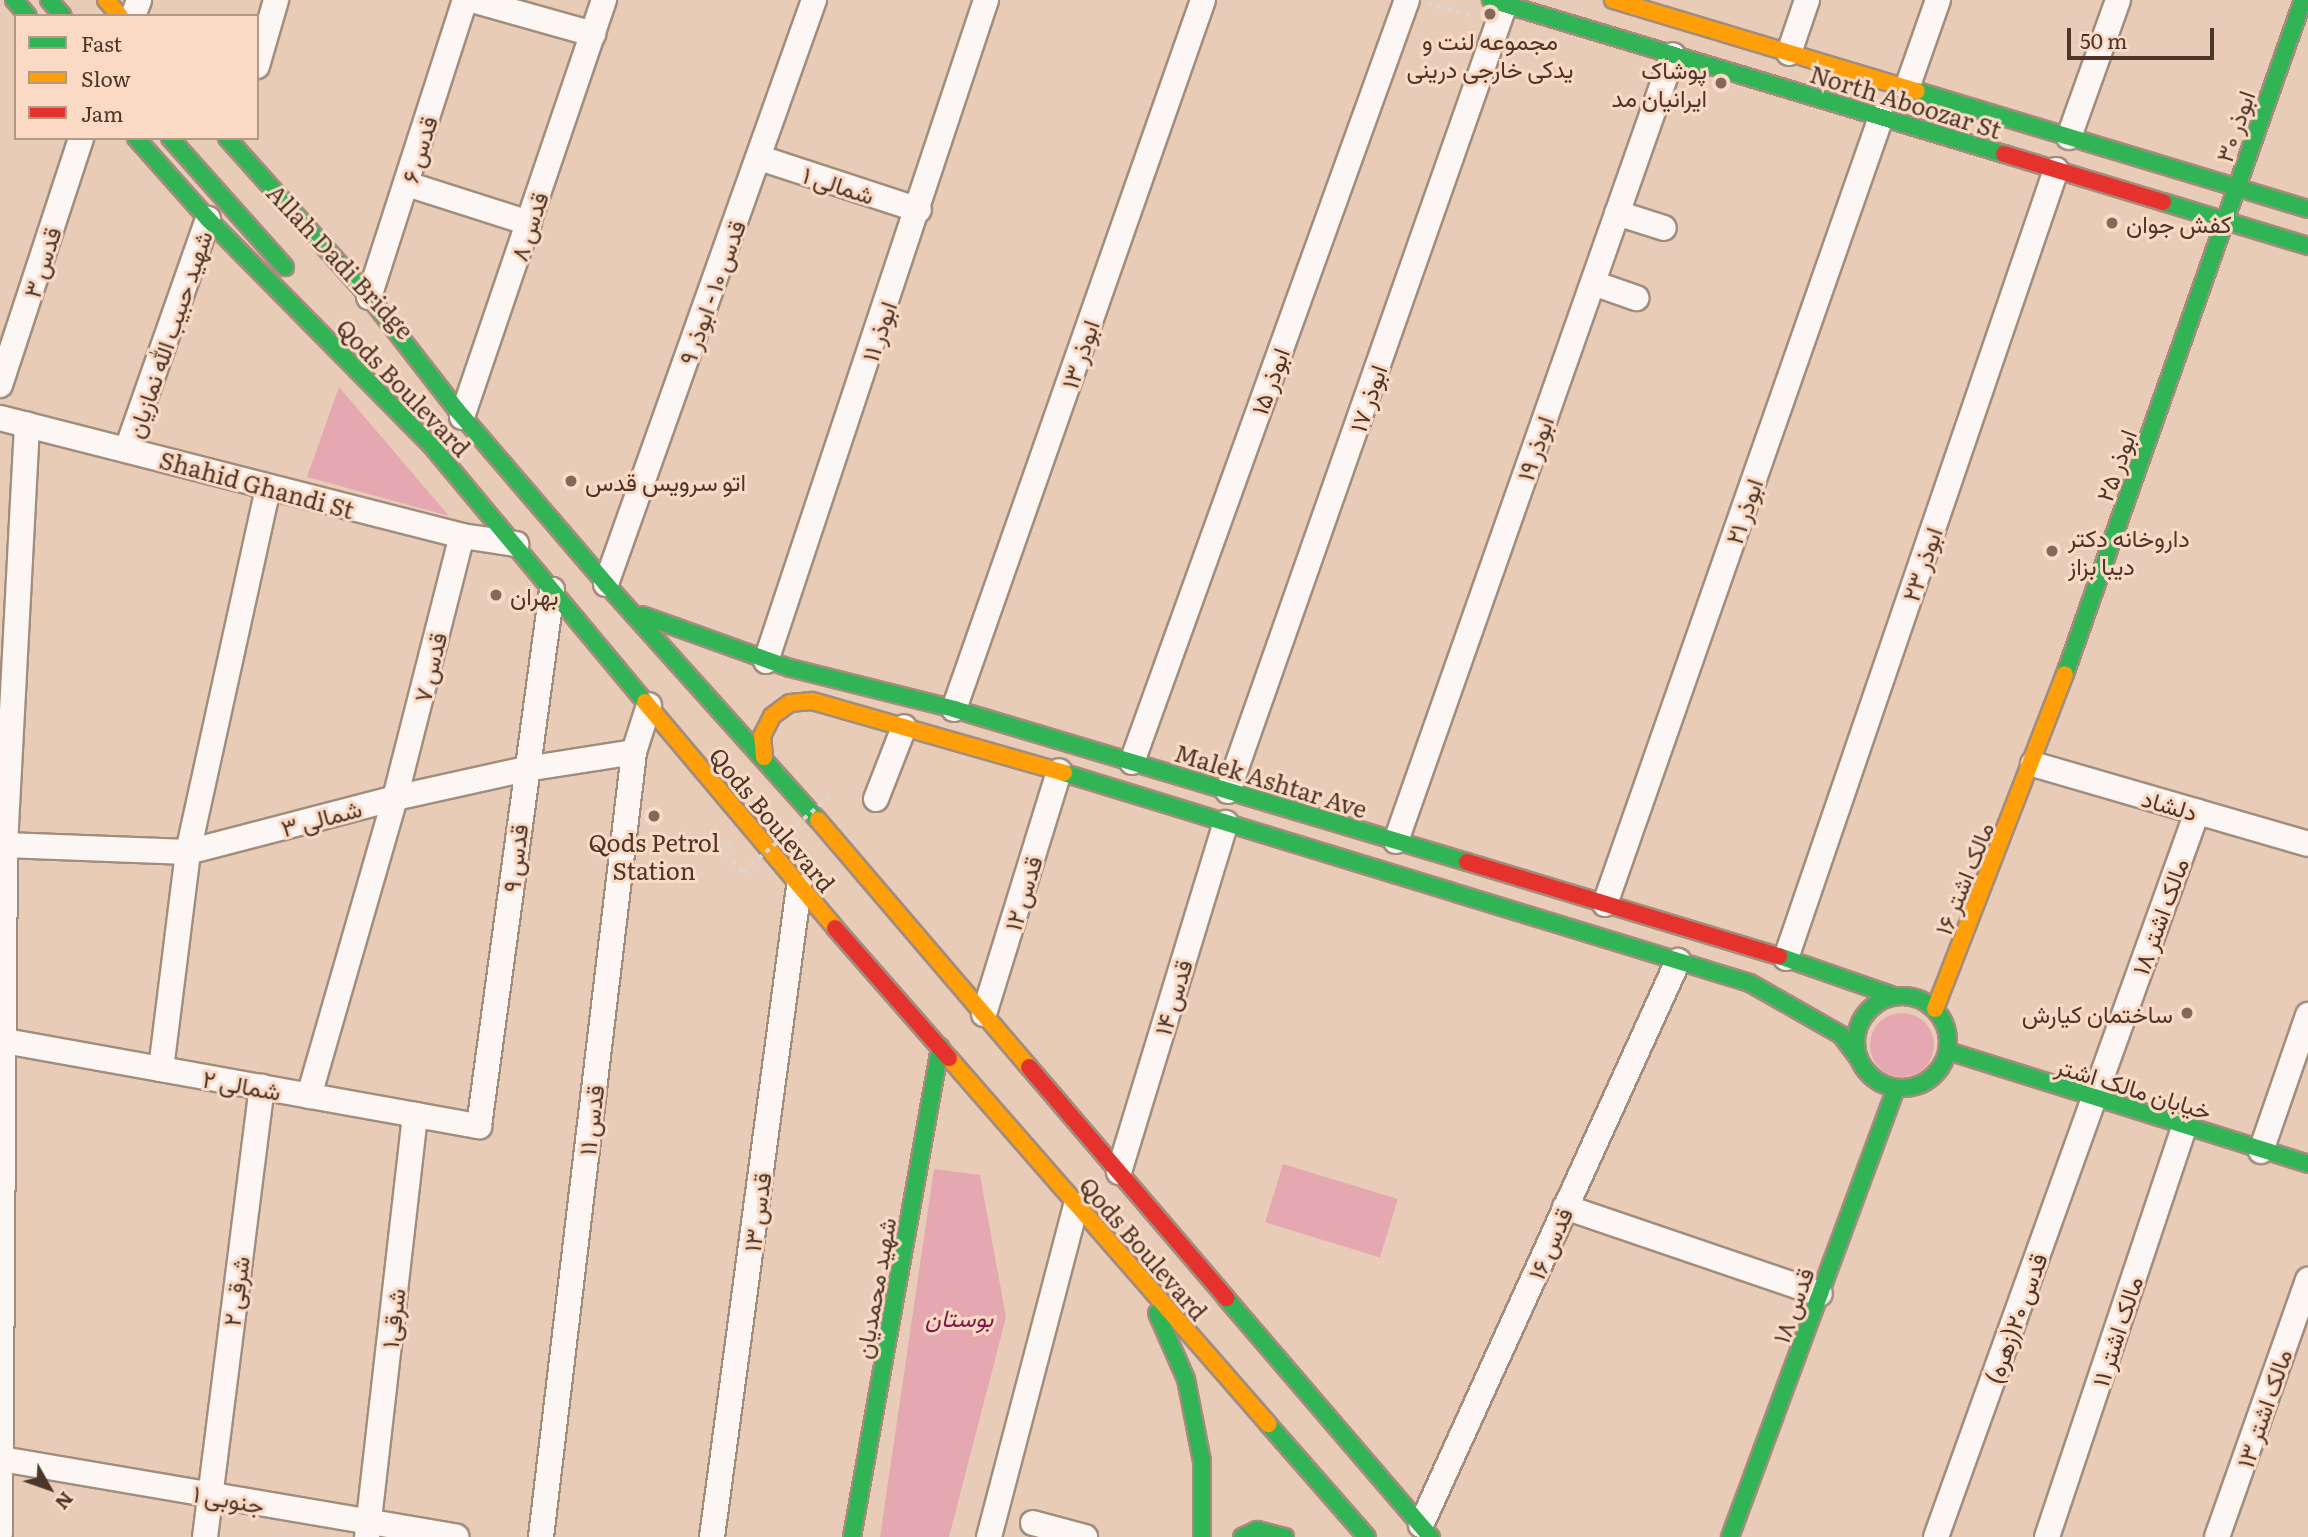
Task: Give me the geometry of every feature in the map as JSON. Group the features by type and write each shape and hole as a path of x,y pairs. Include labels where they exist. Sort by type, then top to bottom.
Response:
{"main road":[{"path":"14,0 26,14"},
{"path":"49,0 61,14"},
{"path":"106,0 118,14"},
{"name":"North Aboozar St","path":"1613,0 1642,4 1789,53 2308,209"},
{"name":"ابوذر ۳۰","path":"2226,221 2303,0"},
{"name":"North Aboozar St","path":"1498,2 2308,246"},
{"name":"Qods Boulevard","path":"138,140 208,219 431,445 799,887 1367,1537"},
{"name":"Allah Dadi Bridge","path":"172,140 295,277"},
{"name":"Qods Boulevard","path":"233,141 369,297 460,413 606,584 764,757 1426,1531"},
{"name":"ابوذر ۲۵","path":"2033,764 2226,221"},
{"name":"Allah Dadi Bridge","path":"373,332 460,413"},
{"name":"Allah Dadi Bridge","path":"348,336 431,445"},
{"name":"Malek Ashtar Ave","path":"634,612 769,668 790,668 954,709 1786,958 1894,996"},
{"path":"765,693 773,702 812,701 1059,772 1750,983 1841,1035 1859,1059 1874,1079 1896,1088 1923,1084 1934,1075 1948,1051 1944,1021 1935,1009 1916,998 1894,996 1870,1009 1862,1020 1857,1032 1859,1059"},
{"path":"764,757 762,736 772,716 790,703"},
{"name":"مالک اشتر ۱۶","path":"1935,1009 2033,764"},
{"name":"شهید محمدیان","path":"852,1537 940,1048"},
{"name":"خیابان مالک اشتر","path":"1948,1051 2093,1099 2308,1164"},
{"name":"قدس ۱۸","path":"1730,1537 1896,1088"},
{"path":"1145,1285 1186,1379 1202,1461 1202,1537"},
{"path":"1242,1537 1257,1530 1285,1537"}],"street":[{"path":"259,59 276,0"},
{"name":"قدس ۶","path":"369,297 465,0"},
{"path":"472,0 593,34"},
{"name":"قدس ۸","path":"460,413 529,223 604,0"},
{"name":"قدس ۱۰ - ابوذر ۹","path":"606,584 760,158 814,0"},
{"name":"ابوذر ۱۱","path":"769,668 986,0"},
{"name":"ابوذر ۱۳","path":"954,709 1203,0"},
{"name":"ابوذر ۱۵","path":"1132,762 1407,0"},
{"path":"1789,53 1807,0"},
{"path":"1907,88 1938,0"},
{"path":"2069,137 2118,0"},
{"name":"ابوذر ۱۷","path":"1228,791 1498,2"},
{"name":"ابوذر ۱۹","path":"1396,841 1673,55"},
{"name":"ابوذر ۲۱","path":"1605,904 1881,117"},
{"name":"قدس ۳","path":"0,385 80,140"},
{"name":"شمالی ۱","path":"760,158 919,210"},
{"name":"ابوذر ۲۳","path":"1786,958 2056,170"},
{"path":"407,184 529,223"},
{"path":"1617,213 1664,228"},
{"name":"شهید حبیب الله نمازیان","path":"127,449 208,219"},
{"path":"1593,283 1636,298"},
{"name":"Shahid Ghandi St","path":"0,418 127,449 268,489 462,536 516,544"},
{"path":"0,1533 5,845 27,425"},
{"path":"161,1069 188,852 268,489"},
{"name":"قدس ۷","path":"309,1096 395,798 462,536"},
{"name":"قدس ۹","path":"479,1126 552,590"},
{"name":"قدس ۱۱","path":"541,1537 634,752 649,705"},
{"path":"876,799 904,727"},
{"name":"شمالی ۳","path":"5,845 188,852 395,798 526,769 634,752"},
{"name":"دلشاد","path":"2033,764 2308,844"},
{"name":"قدس ۱۲","path":"984,1014 1059,772"},
{"name":"مالک اشتر ۱۸","path":"2093,1099 2197,812"},
{"name":"قدس ۱۴","path":"1119,1172 1226,823"},
{"name":"قدس ۱۳","path":"712,1537 799,887"},
{"name":"قدس ۱۶","path":"1426,1531 1565,1207 1678,961"},
{"path":"2261,1150 2308,1015"},
{"name":"شمالی ۲","path":"5,1041 479,1126"},
{"name":"شرقی ۲","path":"205,1537 208,1494 262,1087"},
{"name":"قدس ۲۰(زهره)","path":"1936,1537 2093,1099"},
{"name":"شرقی۱","path":"368,1530 415,1115"},
{"name":"مالک اشتر ۱۱","path":"2048,1536 2184,1127"},
{"path":"989,1537 1076,1205"},
{"path":"1565,1207 1820,1293"},
{"name":"مالک اشتر ۱۳","path":"2217,1537 2308,1280"},
{"name":"۱ جنوبی","path":"2,1459 208,1494 368,1530 456,1537"},
{"path":"1033,1523 1085,1537"}],"path":[{"path":"725,854 743,872 831,795"}],"green space":[{"path":"339,387 449,516 307,477"},
{"path":"1902,1013 1914,1015 1925,1022 1932,1033 1932,1057 1925,1068 1914,1075 1902,1077 1890,1075 1879,1068 1872,1057 1870,1045 1872,1033 1879,1022 1890,1015"},
{"path":"1283,1164 1398,1199 1380,1257 1265,1222"},
{"name":"بوستان","path":"934,1169 980,1175 1006,1317 949,1537 880,1537"}],"traffic: fast":[{"path":"14,0 26,14"},
{"path":"49,0 61,14"},
{"path":"1491,0 2004,154"},
{"path":"2065,674 2303,0"},
{"path":"1917,91 2308,209"},
{"path":"138,140 208,219 431,445 645,702"},
{"path":"172,140 285,267"},
{"path":"229,140 369,297 457,410 606,584 818,820"},
{"path":"2163,202 2308,246"},
{"path":"642,615 790,668 954,709 1467,862"},
{"path":"1064,773 1750,983 1841,1035 1859,1059"},
{"path":"1779,956 1894,996"},
{"path":"1902,996 1928,1004 1940,1016 1948,1042 1940,1068 1928,1080 1902,1088 1876,1080 1864,1068 1856,1042 1864,1016 1876,1004 1902,996"},
{"path":"852,1537 940,1047"},
{"path":"1948,1051 2308,1164"},
{"path":"1730,1537 1896,1088"},
{"path":"1226,1298 1431,1537"},
{"path":"1157,1313 1186,1379 1202,1461 1202,1537"},
{"path":"1268,1424 1367,1537"},
{"path":"1242,1537 1257,1530 1285,1537"}],"traffic: slow":[{"path":"106,0 118,14"},
{"path":"1613,0 1917,91"},
{"path":"1935,1009 2065,674"},
{"path":"764,757 762,736 772,716 790,703 812,701 1064,773"},
{"path":"645,702 835,928"},
{"path":"818,820 1029,1067"},
{"path":"949,1058 1268,1424"}],"traffic: jam":[{"path":"2004,154 2163,202"},
{"path":"1467,862 1779,956"},
{"path":"835,928 949,1058"},
{"path":"1029,1067 1226,1298"}],"place":[{"name":"مجموعه لنت و یدکی خارجی درینی","path":"1490,14"},
{"name":"پوشاک ایرانیان مد","path":"1721,83"},
{"name":"کفش جوان","path":"2112,223"},
{"name":"اتو سرویس قدس","path":"571,481"},
{"name":"داروخانه دکتر دیبا بزاز","path":"2052,551"},
{"name":"بهران","path":"496,595"},
{"name":"Qods Petrol Station","path":"654,816"},
{"name":"ساختمان کیارش","path":"2187,1013"}]}
